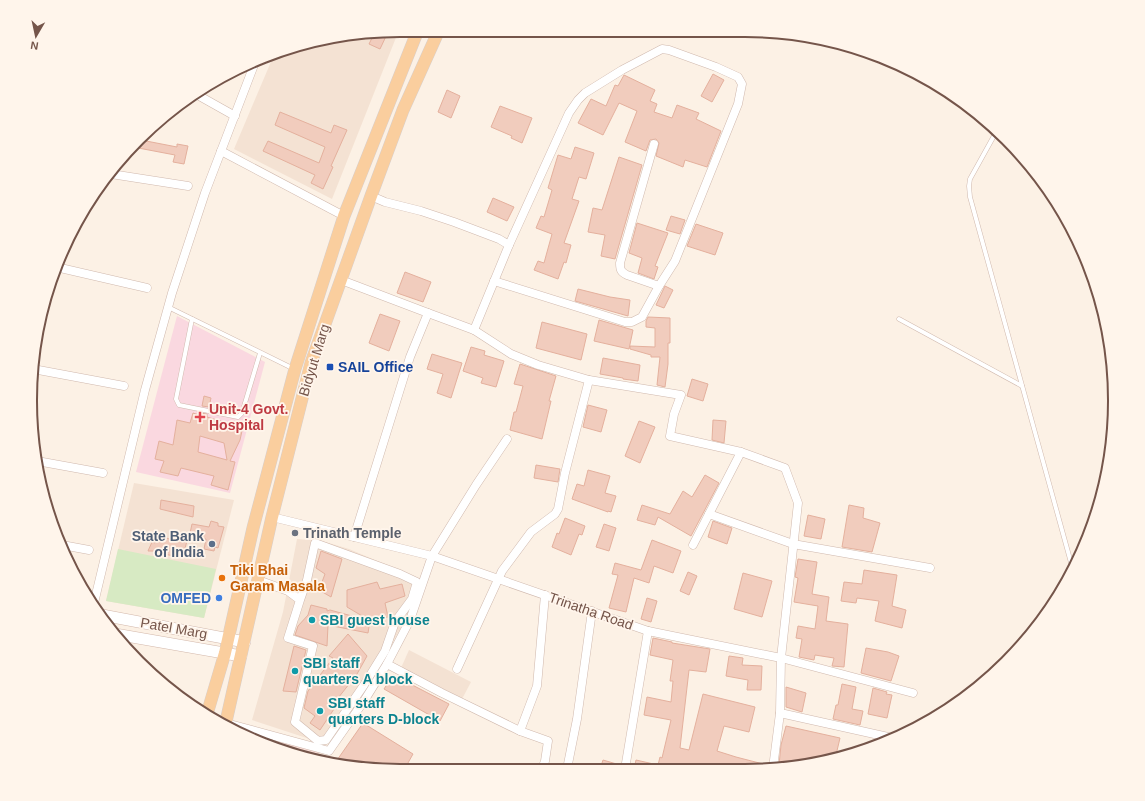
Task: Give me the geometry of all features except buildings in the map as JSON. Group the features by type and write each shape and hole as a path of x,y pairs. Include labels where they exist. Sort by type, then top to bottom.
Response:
{"main road":[{"name":"Bidyut Marg","path":"209,709 225,653 253,528 294,369 344,216 415,37"},
{"name":"Bidyut Marg","path":"227,720 272,517 311,363 403,110 436,37"}],"street":[{"path":"474,330 494,281 509,245 569,113 585,93 657,50 662,49 669,50 702,62 738,77 742,84 738,104 676,261 659,286 642,317 632,322 625,322 494,281"},
{"path":"95,598 145,390 168,307 205,193 236,116 253,69"},
{"path":"201,97 236,116"},
{"path":"654,144 620,263 620,269 627,275 659,286"},
{"path":"222,151 344,216"},
{"path":"116,175 188,186"},
{"path":"371,196 385,202 421,211 454,222 499,239 509,245"},
{"path":"62,268 147,288"},
{"path":"341,280 474,330 511,354 538,365 589,380 681,395 674,414 670,436 741,452 785,468 798,503 781,658 780,713 774,763"},
{"path":"354,537 410,356 428,313"},
{"path":"39,369 124,386"},
{"path":"457,669 502,570 531,532 555,514 558,509 569,458 589,380"},
{"path":"243,728 329,750 364,701 387,664 410,620 432,556 476,485 507,439"},
{"path":"693,545 741,452"},
{"path":"42,462 102,473"},
{"path":"709,514 794,544 930,568"},
{"name":"Trinatha Road","path":"272,517 432,556 648,631 781,658 913,693"},
{"path":"315,543 400,574 417,582 412,599 396,622 385,651 364,685 326,740 318,740 295,722 313,646 288,638 300,600 307,580 315,543"},
{"path":"68,546 89,550"},
{"path":"258,580 288,591 300,600"},
{"path":"520,731 537,686 545,595"},
{"path":"568,764 577,719 592,611"},
{"name":"Patel Marg","path":"108,616 245,642"},
{"path":"626,764 648,631"},
{"name":"Patel Marg","path":"123,635 225,653"},
{"path":"225,653 241,656"},
{"path":"387,664 520,731 548,741 544,764"},
{"path":"780,713 884,736"}],"lane":[{"path":"994,136 973,171 969,186 970,197 1071,560"},
{"path":"168,307 294,369"},
{"path":"192,319 176,399 179,405 238,417 242,413 260,353"},
{"path":"899,319 1022,386"}],"shaded area":[{"path":"396,37 332,199 234,149 271,61 306,49 330,44 353,40"},
{"name":"Unit-4 Govt. Hospital","path":"177,316 265,362 230,493 136,472"},
{"path":"134,483 234,500 204,618 106,601"},
{"path":"297,539 322,541 349,549 420,579 409,613 379,667 325,744 252,720 283,612"},
{"path":"409,650 471,682 462,699 401,668"},
{"path":"264,737 319,752 318,755 306,752"}],"green space":[{"path":"118,549 216,569 204,618 106,601"}],"place":[{"name":"SAIL Office","path":"330,367"},
{"name":"Unit-4 Govt. Hospital","path":"200,417"},
{"name":"Trinath Temple","path":"295,533"},
{"name":"State Bank of India","path":"212,544"},
{"name":"Tiki Bhai Garam Masala","path":"222,578"},
{"name":"OMFED","path":"219,598"},
{"name":"SBI guest house","path":"312,620"},
{"name":"SBI staff quarters A block","path":"295,671"},
{"name":"SBI staff quarters D-block","path":"320,711"}]}
